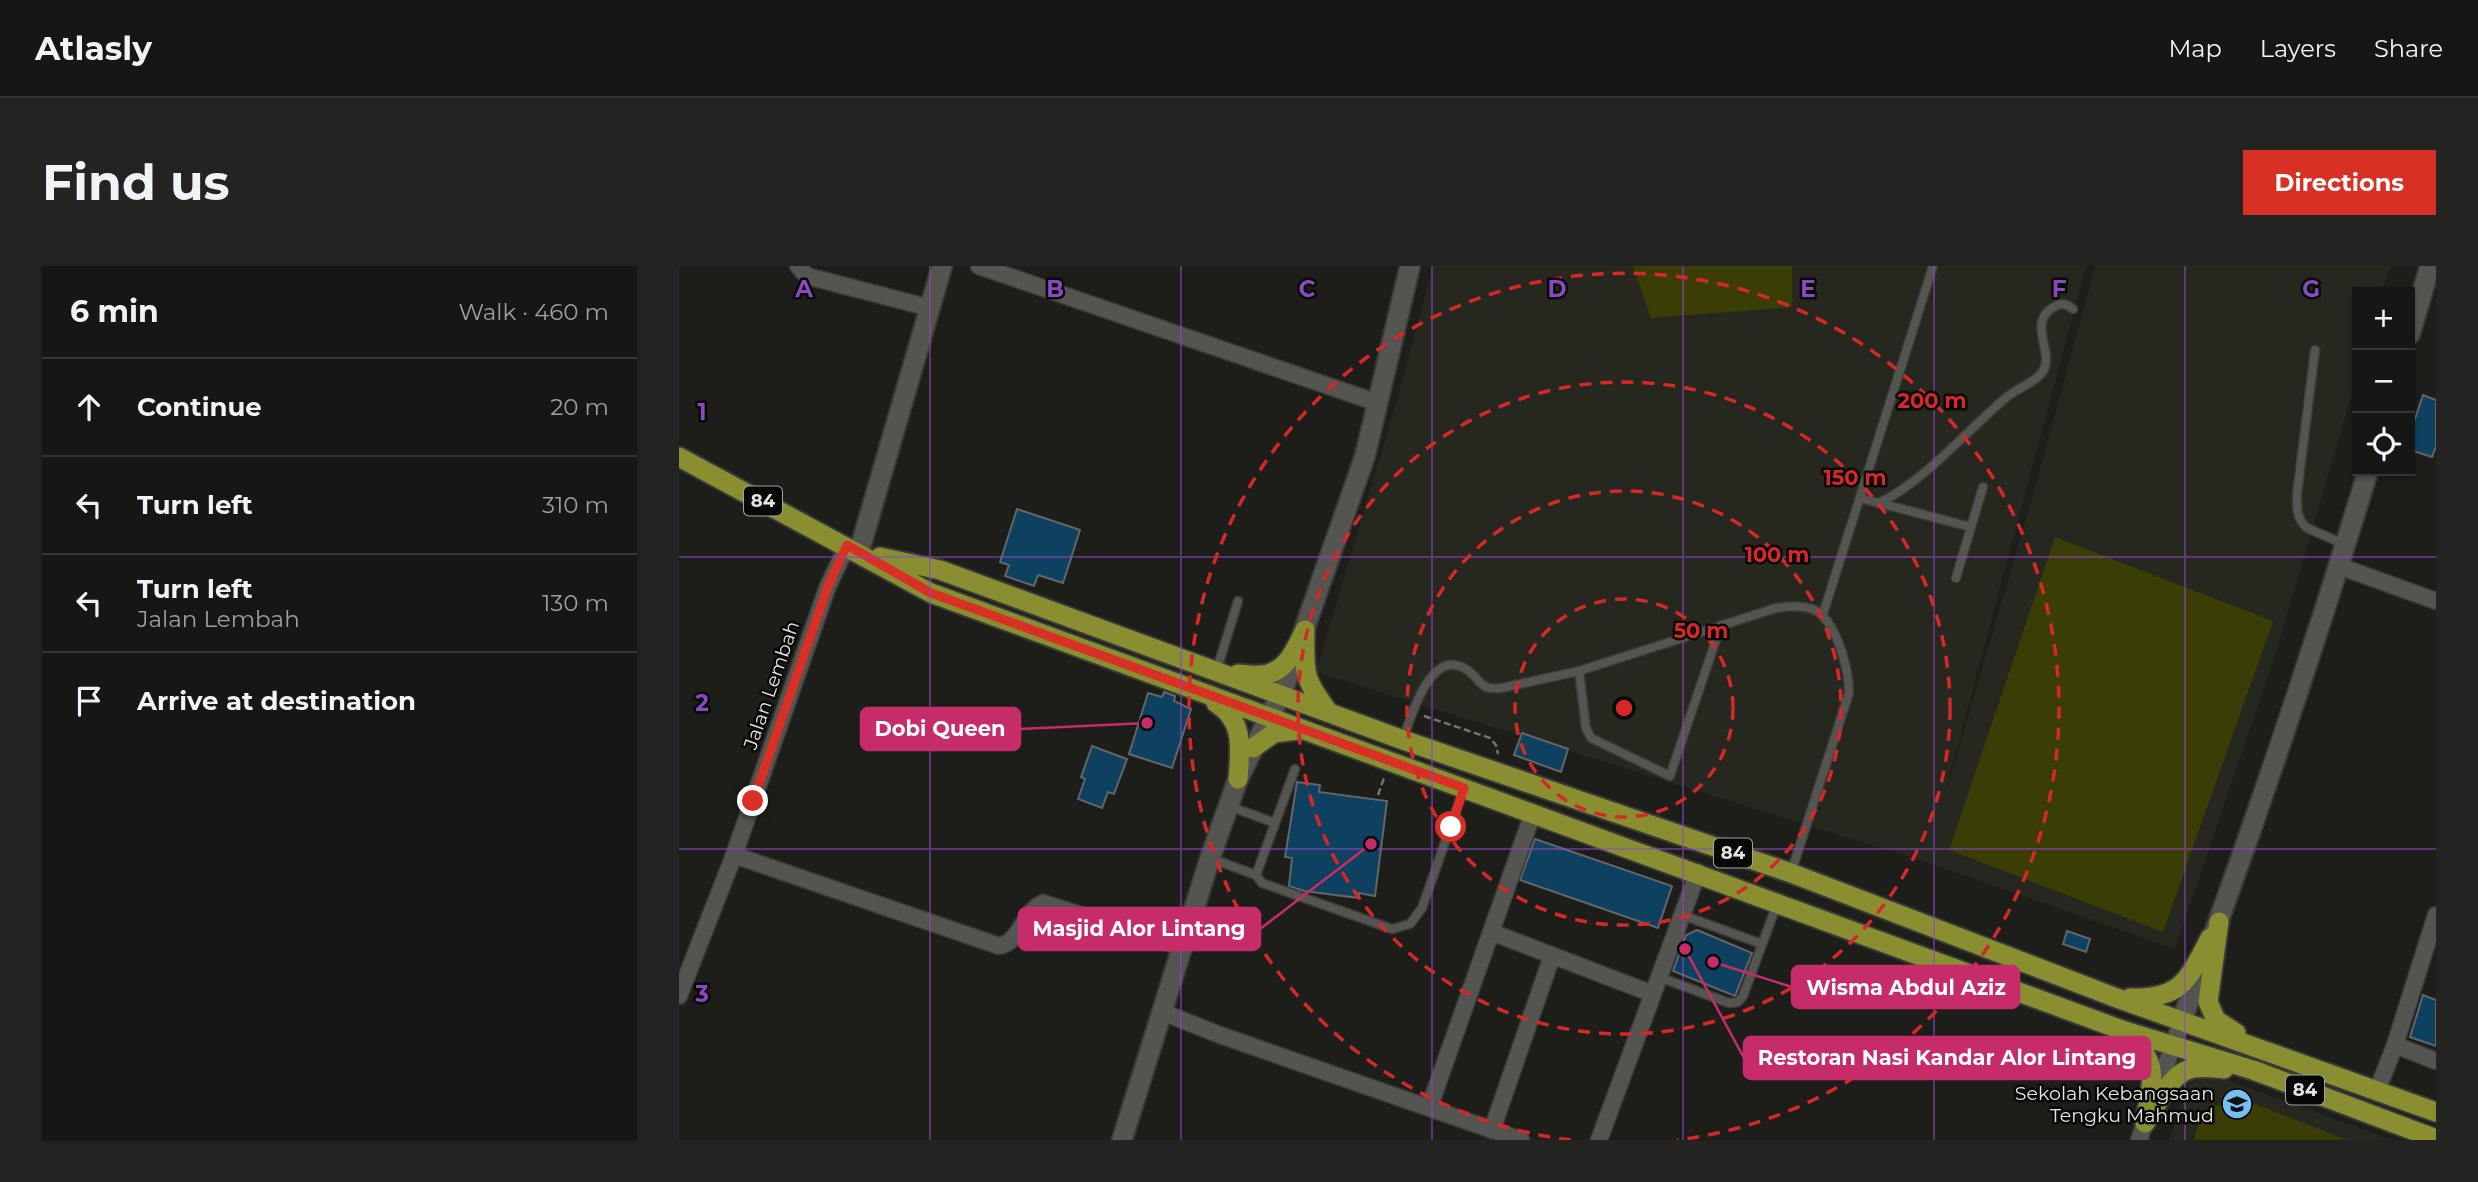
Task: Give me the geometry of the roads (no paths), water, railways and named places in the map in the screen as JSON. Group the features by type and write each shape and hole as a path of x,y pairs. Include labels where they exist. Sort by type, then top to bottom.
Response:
{"main road":[{"name":"84","path":"679,457 931,593 1698,872 2122,1030 2253,1070 2436,1139"},
{"name":"84","path":"853,549 940,570 1403,740 1791,873 2114,997 2436,1112"},
{"path":"1218,673 1260,676 1272,673 1286,663 1305,631"},
{"path":"1305,631 1304,658 1308,682 1329,713"},
{"path":"1200,693 1224,707 1238,727 1241,740 1238,779"},
{"path":"1253,748 1274,733 1303,730"},
{"path":"2114,997 2149,997 2177,990 2193,969 2218,922"},
{"path":"2218,922 2208,1002 2216,1020 2256,1046"},
{"path":"2122,1030 2143,1049 2152,1069 2153,1082 2142,1131"},
{"path":"2142,1131 2171,1083 2186,1071 2202,1068 2253,1070"}],"street":[{"path":"798,266 807,276 930,309"},
{"path":"853,549 942,266"},
{"path":"979,266 1378,403"},
{"path":"1122,1140 1210,858 1238,779 1280,696 1365,456 1410,266"},
{"path":"2415,317 2430,266"},
{"path":"2142,1131 2218,922 2346,545 2367,476"},
{"name":"Jalan Lembah","path":"679,996 734,855 828,586 853,549"},
{"path":"2339,566 2436,601"},
{"path":"1429,1108 1533,813"},
{"path":"734,855 999,946 1011,941 1033,908 1042,903 1182,947"},
{"path":"1599,1140 1698,872"},
{"path":"2377,1091 2395,1045 2436,915"},
{"path":"1491,932 1653,995"},
{"path":"1492,1130 1552,956"},
{"path":"1162,1012 1220,1035 1521,1140"},
{"path":"2395,1045 2436,1061"}],"lane":[{"path":"1823,614 1933,266"},
{"path":"1879,503 1904,489 2005,398 2041,374 2045,363 2043,318 2050,309 2061,304 2068,304 2073,309"},
{"path":"2315,350 2297,513 2307,528 2346,545"},
{"path":"1956,578 1983,487"},
{"path":"1860,498 1971,527"},
{"path":"1218,673 1238,601"},
{"path":"1403,740 1413,712 1434,672 1440,667 1462,667 1479,683 1492,690 1579,671 1788,606 1810,609 1823,614 1833,633 1847,669 1849,693 1791,873"},
{"path":"1579,671 1586,728 1591,738 1670,776 1721,625"},
{"path":"1256,876 1295,769"},
{"path":"1210,858 1256,876 1262,883 1376,925 1392,929 1404,927 1416,919 1422,908 1464,788"},
{"path":"1229,806 1275,823"},
{"path":"1659,977 1734,1003 1743,996 1778,902"},
{"path":"1682,915 1762,944"}],"place":[{"name":"Dobi Queen","path":"1147,723"},
{"name":"Masjid Alor Lintang","path":"1371,844"},
{"name":"Restoran Nasi Kandar Alor Lintang","path":"1685,949"},
{"name":"Wisma Abdul Aziz","path":"1713,962"},
{"name":"Sekolah Kebangsaan Tengku Mahmud","path":"2237,1104"}]}
